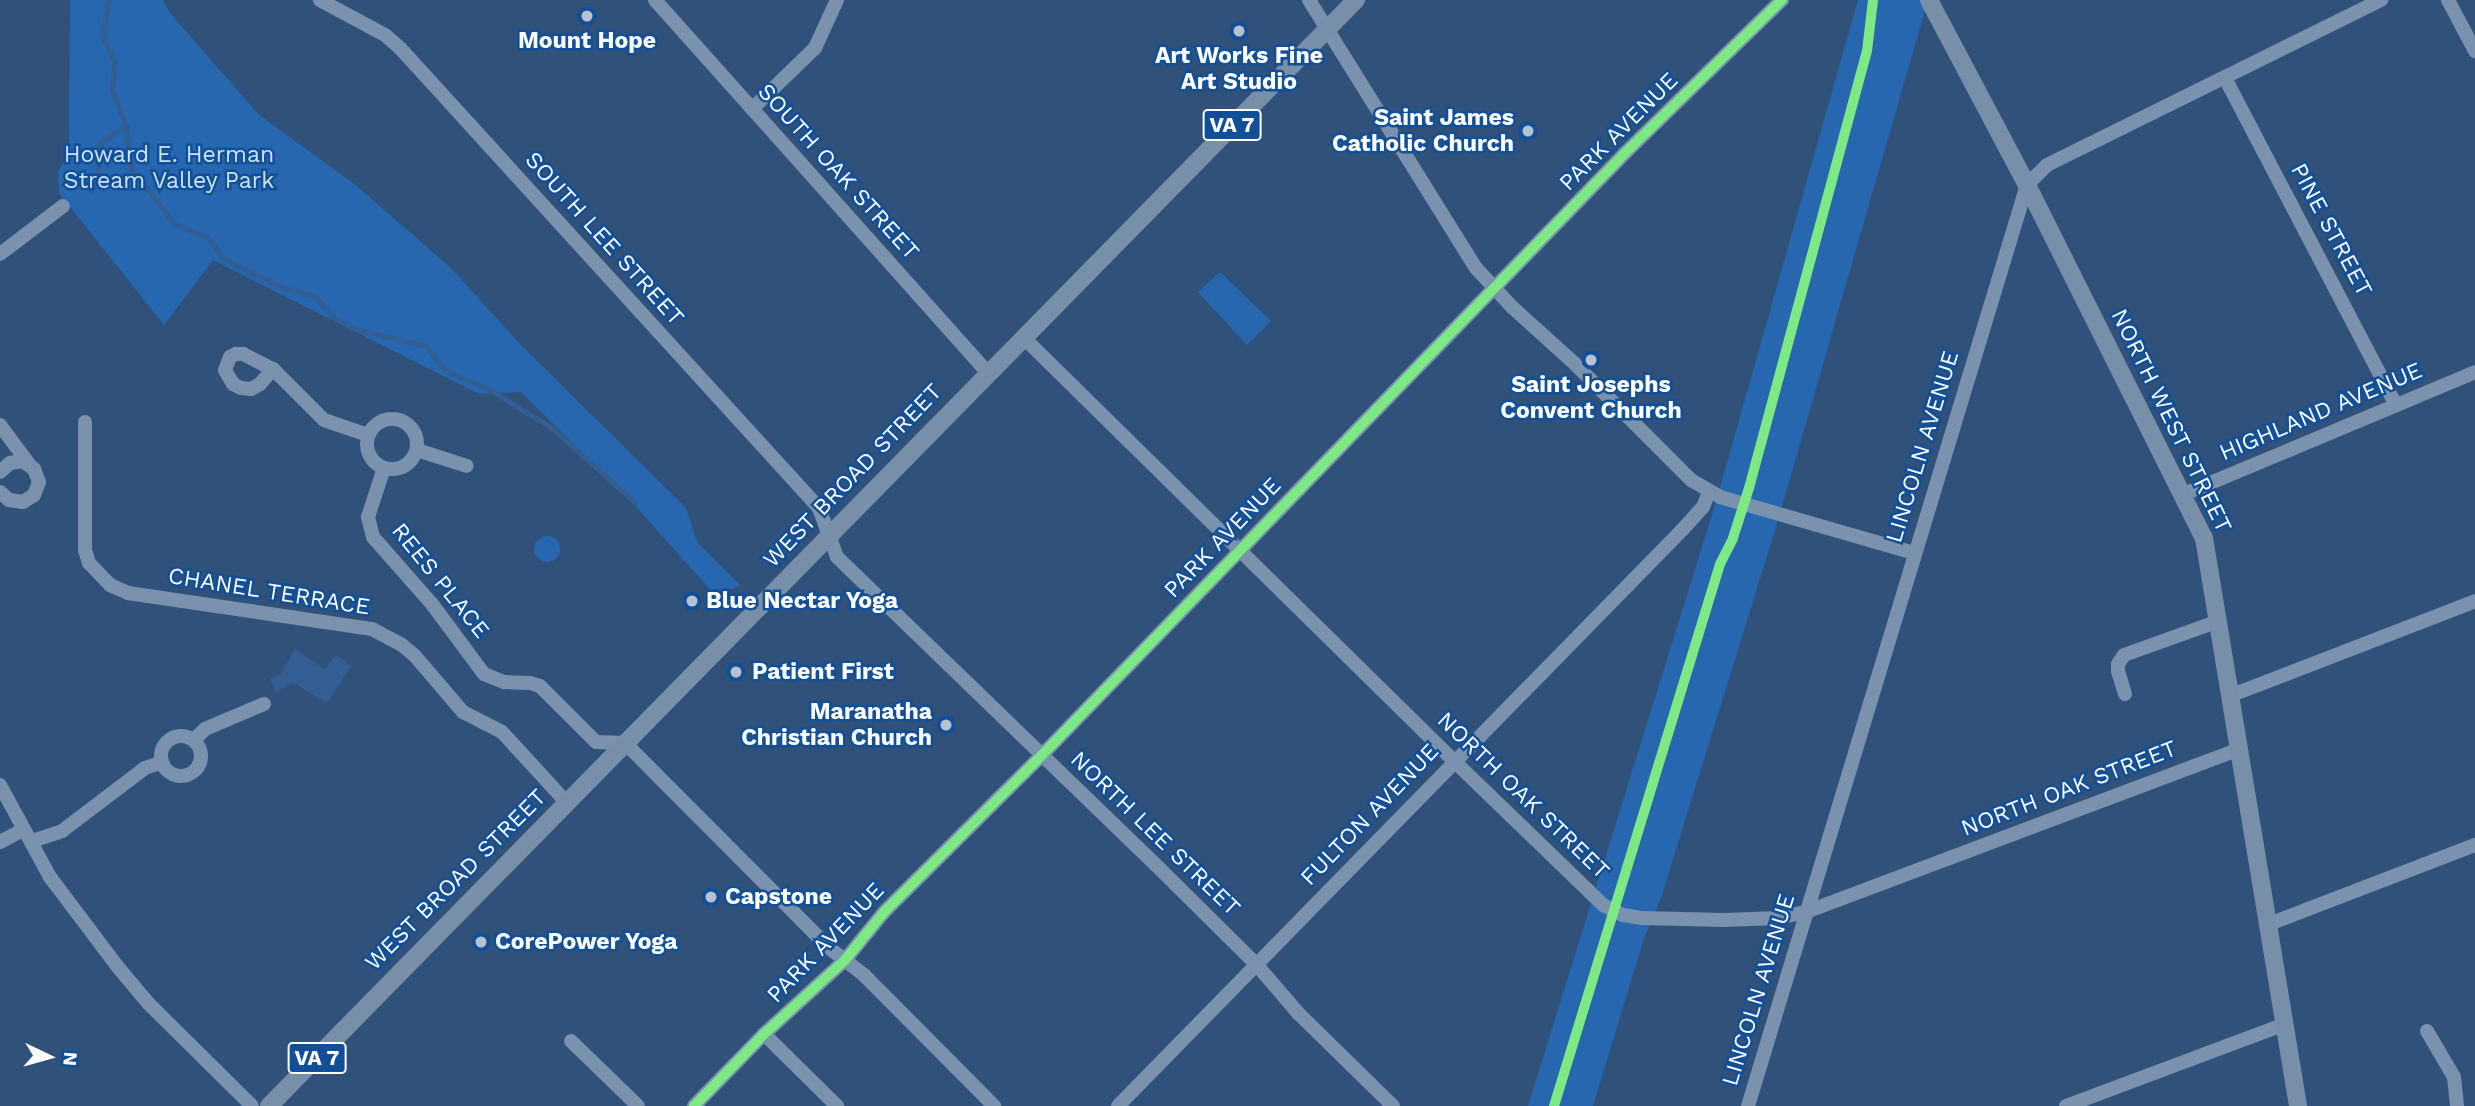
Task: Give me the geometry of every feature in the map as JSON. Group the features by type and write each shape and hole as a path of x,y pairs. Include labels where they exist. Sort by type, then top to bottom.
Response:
{"main road":[{"name":"WEST BROAD STREET","path":"269,1106 1356,0"},
{"name":"NORTH WEST STREET","path":"1929,0 2027,185 2184,494 2206,544 2298,1106"}],"street":[{"name":"SOUTH LEE STREET","path":"320,0 384,34 400,48 819,508 829,535"},
{"name":"SOUTH OAK STREET","path":"655,0 988,373"},
{"path":"752,109 815,48 837,0"},
{"path":"1310,0 1476,268 1495,290 1574,363 1691,480 1709,492 1914,553"},
{"name":"PARK AVENUE","path":"694,1106 764,1034 845,960 885,911 1042,755 1626,152 1782,0"},
{"path":"2027,185 2047,165 2381,0"},
{"path":"2448,0 2475,51"},
{"name":"PINE STREET","path":"2225,78 2396,405"},
{"name":"LINCOLN AVENUE","path":"1748,1106 2027,185"},
{"path":"0,254 63,206"},
{"name":"NORTH OAK STREET","path":"1023,337 1454,761 1603,905 1614,912 1641,918 1687,920 1762,919 1806,912 2240,749"},
{"path":"273,369 324,420 368,435"},
{"name":"HIGHLAND AVENUE","path":"2184,494 2475,372"},
{"path":"382,420 399,420 413,430 417,450 406,466 396,470 384,468 370,456 368,435 382,420"},
{"name":"CHANEL TERRACE","path":"85,422 85,550 89,563 110,585 128,593 372,629 382,633 415,656 463,712 502,732 567,803"},
{"path":"0,425 38,475 34,495 16,502 0,492"},
{"path":"417,450 467,466"},
{"path":"0,472 10,463 29,464"},
{"name":"REES PLACE","path":"384,468 368,517 373,537 432,604 484,674 503,682 530,682 540,687 596,742 625,743"},
{"name":"FULTON AVENUE","path":"1118,1106 1683,529 1703,507 1709,492"},
{"name":"NORTH LEE STREET","path":"829,535 837,557 1256,964 1298,1013 1393,1106"},
{"path":"2232,695 2475,601"},
{"path":"2125,694 2118,671 2118,664 2124,655 2219,621"},
{"path":"194,740 205,729 264,704"},
{"path":"182,736 194,740 201,755 194,772 180,777 167,772 162,762 162,751 172,738 182,736"},
{"path":"625,743 994,1106"},
{"path":"0,842 62,831 145,768 162,762"},
{"path":"0,785 50,877 132,985 252,1106"},
{"path":"2269,924 2475,845"},
{"path":"2066,1106 2286,1024"},
{"path":"2427,1031 2454,1077 2457,1106"},
{"path":"764,1034 837,1106"},
{"path":"571,1041 638,1106"}],"green space":[{"name":"Howard E. Herman Stream Valley Park","path":"70,0 163,0 170,13 259,115 353,183 450,267 521,345 686,508 697,542 740,585 728,591 724,605 630,500 521,392 479,394 213,260 164,325 59,193 58,172 69,150"},
{"path":"1858,0 1928,0 1776,527 1660,901 1645,935 1593,1106 1528,1106 1715,505"},
{"path":"1220,272 1271,321 1247,345 1198,292"},
{"path":"547,536 556,540 560,549 556,558 547,562 538,558 534,549 538,540"}],"shaded area":[{"path":"295,649 325,669 336,655 351,666 327,703 294,683 276,691 270,679 280,675"}],"waterway":[{"path":"109,0 103,36 115,62 113,91 126,125 132,169 175,224 208,237 224,259 284,288 315,296 335,318 359,330 426,346 446,371 487,388 551,427 635,502"},
{"path":"90,192 98,181 99,144 126,125"}],"cycle path":[{"path":"694,1106 764,1034 845,960 885,911 1042,755 1626,152 1782,0"},
{"path":"1554,1106 1720,564 1733,538 1749,488 1867,51 1873,0"}],"place":[{"name":"Mount Hope","path":"587,16"},
{"name":"Art Works Fine Art Studio","path":"1239,31"},
{"name":"Saint James Catholic Church","path":"1528,131"},
{"name":"Saint Josephs Convent Church","path":"1591,360"},
{"name":"Blue Nectar Yoga","path":"692,601"},
{"name":"Patient First","path":"736,672"},
{"name":"Maranatha Christian Church","path":"946,725"},
{"name":"Capstone","path":"711,897"},
{"name":"CorePower Yoga","path":"481,942"}]}
